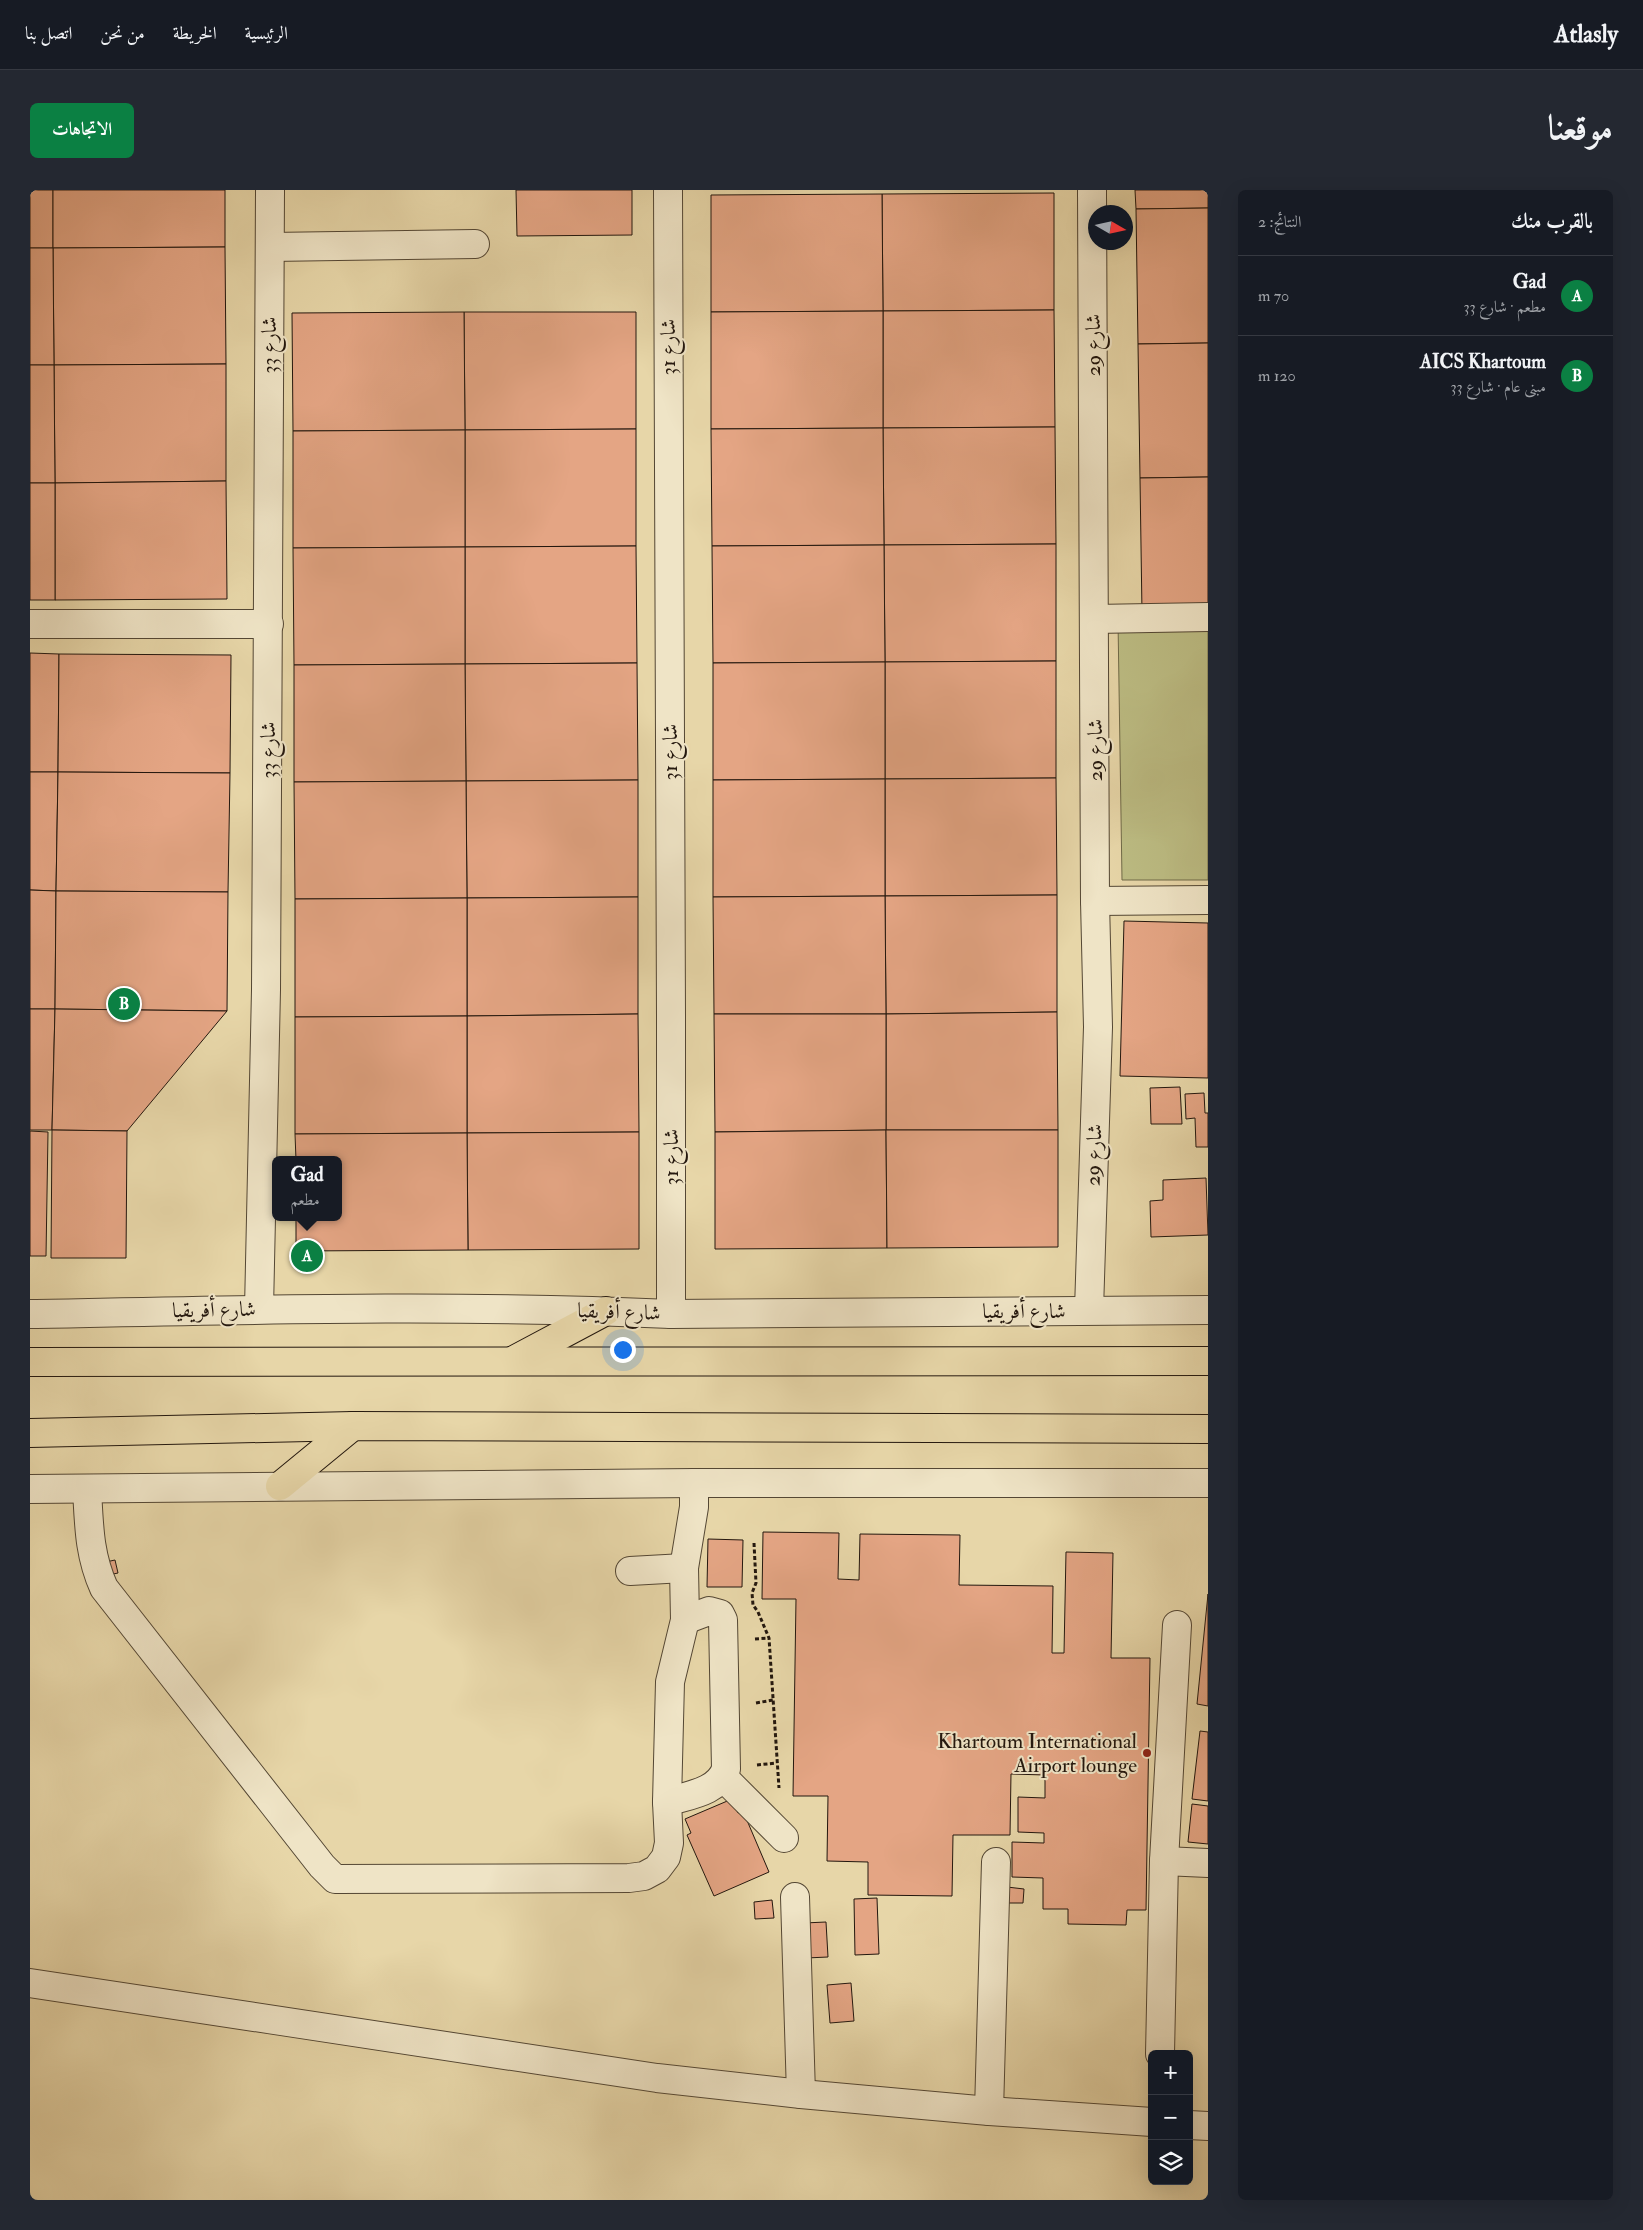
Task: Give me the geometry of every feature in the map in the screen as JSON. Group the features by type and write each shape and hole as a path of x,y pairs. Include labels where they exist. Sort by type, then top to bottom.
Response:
{"highway":[{"path":"510,1362 606,1311"},
{"path":"30,1362 1208,1361"},
{"path":"280,1486 353,1426"},
{"path":"30,1433 353,1426 1208,1429"}],"street":[{"name":"شارع 33","path":"259,1309 269,624 270,190"},
{"name":"شارع 31","path":"668,190 671,1014 670,1314"},
{"name":"شارع 29","path":"1090,1310 1098,1027 1095,901 1092,190"},
{"path":"270,247 475,244"},
{"path":"1094,619 1208,617"},
{"path":"30,624 269,624"},
{"path":"1095,901 1208,900"},
{"name":"شارع أفريقيا","path":"30,1314 259,1309 606,1311 670,1314 1208,1310"},
{"path":"30,1489 694,1483 1208,1482"},
{"path":"87,1489 90,1545 95,1567 104,1588 322,1866 335,1879 620,1878 644,1876 657,1869 666,1857 670,1843 667,1802 670,1682 684,1620 684,1568 694,1507 694,1483"},
{"path":"630,1571 684,1568"},
{"path":"667,1802 711,1788 723,1777 727,1760 724,1620 720,1614 709,1611 684,1620"},
{"path":"1160,2050 1164,1861 1177,1625"},
{"path":"723,1777 784,1838"},
{"path":"1164,1861 1208,1863"},
{"path":"989,2110 996,1862"},
{"path":"795,1897 802,2094"},
{"path":"30,1983 657,2078 802,2094 1148,2122"},
{"path":"1193,2125 1208,2126"}],"path":[{"path":"754,1543 756,1582 752,1599 769,1638 779,1791"}],"green space":[{"path":"1118,621 1208,621 1208,880 1122,880"}],"building":[{"path":"30,190 53,190 53,248 30,248"},
{"path":"53,190 225,190 225,247 53,248"},
{"path":"516,190 632,190 632,235 517,236"},
{"path":"1135,190 1208,190 1208,208 1136,209"},
{"path":"1054,193 1054,310 883,311 882,194"},
{"path":"882,194 883,311 711,312 711,195"},
{"path":"1208,208 1208,343 1138,344 1136,209"},
{"path":"225,247 226,364 54,365 53,248"},
{"path":"30,248 53,248 54,365 30,365"},
{"path":"1054,310 1055,427 883,428 883,311"},
{"path":"883,311 883,428 711,429 711,312"},
{"path":"464,312 636,312 636,429 465,430"},
{"path":"464,312 465,430 293,431 292,313"},
{"path":"1208,343 1208,477 1140,478 1138,344"},
{"path":"226,364 226,481 55,483 54,365"},
{"path":"30,365 54,365 55,483 30,483"},
{"path":"1055,427 1056,544 884,545 883,428"},
{"path":"883,428 884,545 712,546 711,429"},
{"path":"636,429 636,546 465,547 465,430"},
{"path":"465,430 465,547 293,548 293,431"},
{"path":"1208,477 1208,612 1142,613 1140,478"},
{"path":"226,481 227,599 55,600 55,483"},
{"path":"30,483 55,483 55,600 30,600"},
{"path":"1056,544 1056,661 885,662 884,545"},
{"path":"884,545 885,662 713,663 712,546"},
{"path":"636,546 637,663 465,664 465,547"},
{"path":"465,547 465,664 294,665 293,548"},
{"path":"30,653 59,654 58,772 30,772"},
{"path":"59,654 231,655 230,773 58,772"},
{"path":"1056,661 1056,778 885,779 885,662"},
{"path":"885,662 885,779 713,780 713,663"},
{"path":"637,663 638,780 466,781 465,664"},
{"path":"465,664 466,781 294,782 294,665"},
{"path":"30,772 58,772 56,891 30,890"},
{"path":"58,772 230,773 228,892 56,891"},
{"path":"1056,778 1057,895 885,896 885,779"},
{"path":"885,779 885,896 713,897 713,780"},
{"path":"638,780 638,897 467,898 466,781"},
{"path":"466,781 467,898 295,899 294,782"},
{"path":"30,890 56,891 55,1009 30,1009"},
{"path":"56,891 228,892 227,1011 55,1009"},
{"path":"1057,895 1057,1012 886,1014 885,896"},
{"path":"885,896 886,1014 714,1014 713,897"},
{"path":"638,897 638,1014 467,1016 467,898"},
{"path":"467,898 467,1016 295,1017 295,899"},
{"path":"1124,921 1208,923 1208,1078 1120,1076"},
{"path":"30,1009 55,1009 52,1130 30,1130"},
{"path":"55,1009 227,1011 127,1131 52,1130"},
{"path":"1057,1012 1058,1130 886,1130 886,1014"},
{"path":"638,1014 639,1132 467,1133 467,1016"},
{"path":"714,1014 886,1014 886,1130 715,1132"},
{"path":"467,1016 467,1133 295,1134 295,1017"},
{"path":"1180,1087 1182,1124 1151,1124 1150,1088"},
{"path":"1204,1093 1205,1113 1208,1113 1208,1147 1196,1147 1195,1118 1186,1119 1185,1094"},
{"path":"52,1130 127,1131 126,1258 51,1258"},
{"path":"886,1130 887,1248 715,1249 715,1132"},
{"path":"886,1130 1058,1130 1058,1247 887,1248"},
{"path":"30,1131 48,1132 46,1256 30,1256"},
{"path":"639,1132 639,1249 468,1250 467,1133"},
{"path":"467,1133 468,1250 296,1251 296,1221 342,1221 342,1156 296,1156 295,1134"},
{"path":"1206,1178 1208,1235 1151,1237 1150,1201 1163,1200 1163,1180"},
{"path":"763,1532 839,1533 838,1579 859,1580 860,1534 960,1535 959,1585 1053,1586 1052,1653 1064,1653 1066,1552 1113,1553 1111,1658 1150,1658 1146,1910 1127,1910 1126,1925 1068,1924 1068,1909 1043,1909 1043,1878 1012,1877 1012,1842 1044,1843 1044,1833 1018,1832 1018,1797 1045,1798 1045,1775 1011,1774 1010,1835 953,1835 952,1896 868,1895 868,1862 827,1861 828,1796 793,1796 796,1599 762,1599"},
{"path":"708,1539 743,1540 742,1587 707,1587"},
{"path":"115,1560 118,1573 104,1576 101,1563"},
{"path":"1208,1594 1208,1706 1197,1704"},
{"path":"1200,1731 1208,1732 1208,1801 1192,1799"},
{"path":"732,1799 738,1813 743,1811 769,1872 714,1896 687,1835 691,1833 685,1819"},
{"path":"1192,1804 1208,1806 1208,1844 1188,1842"},
{"path":"1007,1887 1024,1889 1023,1903 1006,1903"},
{"path":"877,1898 879,1954 855,1955 854,1899"},
{"path":"772,1900 774,1918 755,1919 754,1902"},
{"path":"826,1922 828,1957 806,1958 804,1923"},
{"path":"851,1983 854,2021 830,2023 827,1985"}],"place":[{"name":"AICS Khartoum","path":"124,1004"},
{"name":"Gad","path":"307,1256"},
{"name":"Khartoum International Airport lounge","path":"1147,1753"}]}
